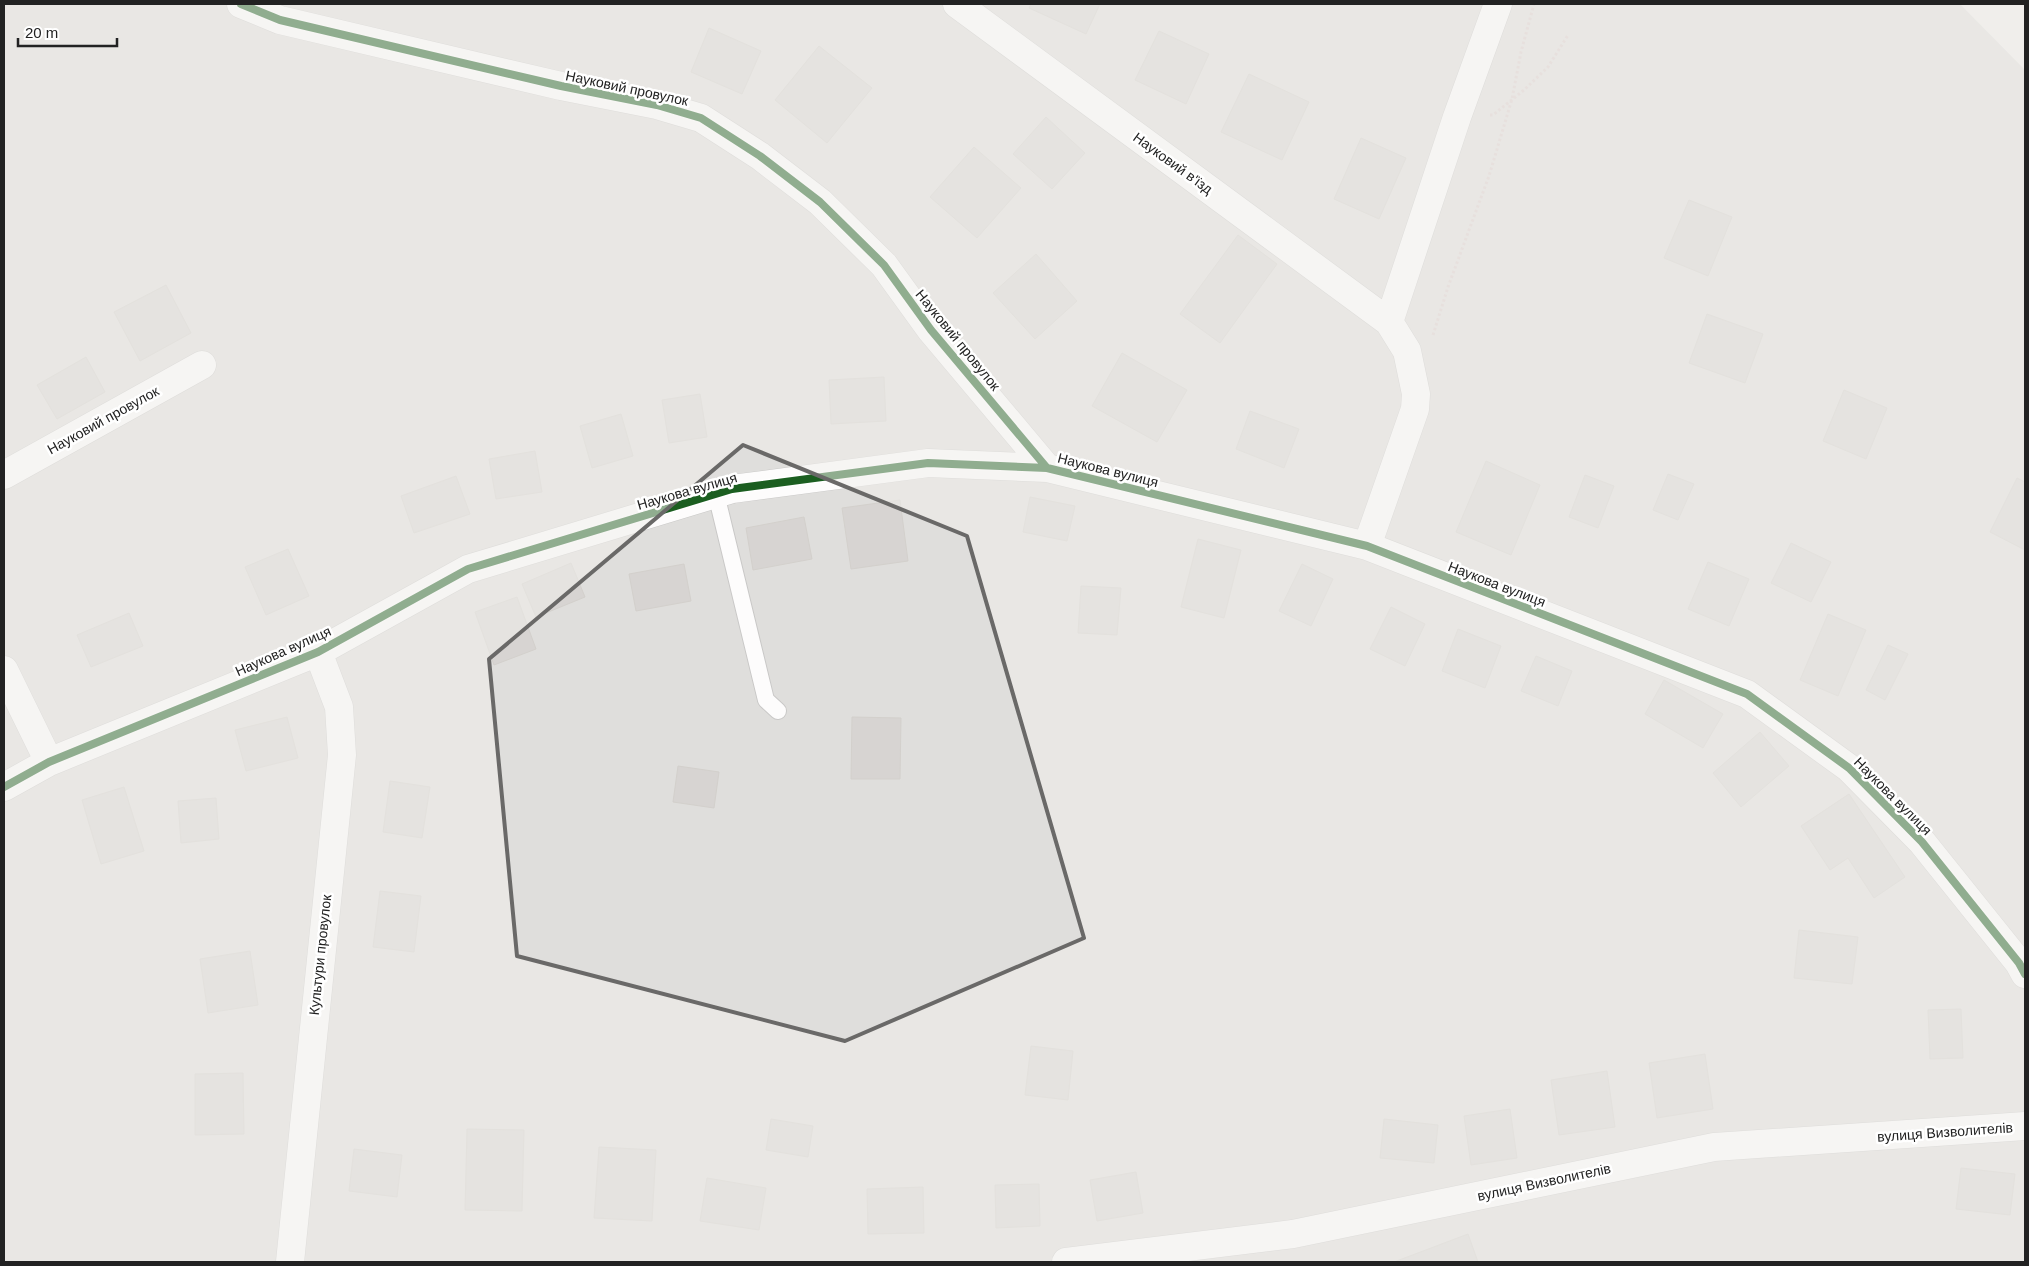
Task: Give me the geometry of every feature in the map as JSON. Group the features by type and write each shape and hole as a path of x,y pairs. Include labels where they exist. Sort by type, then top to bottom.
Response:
{"street":[{"name":"Науковий провулок","path":"241,4 280,20 561,86 658,104 701,118 760,156 820,202 884,265 931,330 1047,468"},
{"name":"Науковий в'їзд","path":"957,4 1390,322 1407,351 1416,394 1415,409 1366,546"},
{"path":"1390,322 1457,117 1498,4"},
{"name":"Науковий провулок","path":"4,475 202,365"},
{"name":"Наукова вулиця","path":"4,787 49,762 318,652 468,569 732,489 928,463 1047,468 1366,546 1747,694 1855,774 1922,842 2019,963 2025,974"},
{"name":"Культури провулок","path":"290,1262 342,755 339,707 318,652"},
{"path":"4,670 49,762"},
{"name":"вулиця Визволителів","path":"1066,1262 1293,1234 1714,1148 2025,1126"}],"lane":[{"path":"716,494 766,700 778,712"}],"path":[{"path":"1432,340 1448,287 1489,176 1512,100 1521,52 1534,4"},
{"path":"1457,117 1493,115 1548,67 1568,35"}],"highlighted area":[{"path":"743,445 967,536 1084,938 845,1041 517,956 489,659"}],"shaded area":[{"path":"4,4 1960,4 2025,70 2025,1262 4,1262"}],"building":[{"path":"1031,4 1100,4 1086,34 1029,8"},
{"path":"709,28 761,51 742,94 691,72"},
{"path":"1159,31 1209,54 1186,104 1135,80"},
{"path":"819,46 872,88 827,143 775,100"},
{"path":"1249,74 1309,102 1282,160 1221,132"},
{"path":"1046,117 1085,153 1052,189 1013,154"},
{"path":"1361,138 1406,158 1379,219 1334,199"},
{"path":"974,147 1021,188 977,238 930,197"},
{"path":"1689,200 1732,217 1708,276 1664,258"},
{"path":"1238,235 1277,264 1220,343 1180,314"},
{"path":"1036,254 1077,301 1035,339 993,293"},
{"path":"166,285 191,333 140,361 114,312"},
{"path":"1707,314 1763,334 1745,383 1689,363"},
{"path":"1122,353 1187,390 1157,442 1092,406"},
{"path":"86,357 105,392 57,419 37,385"},
{"path":"884,377 886,421 831,424 829,380"},
{"path":"1844,390 1887,408 1866,459 1823,441"},
{"path":"700,394 707,437 669,443 662,400"},
{"path":"1250,411 1299,429 1284,468 1236,449"},
{"path":"621,414 633,456 592,468 580,426"},
{"path":"535,451 542,492 496,499 489,459"},
{"path":"1486,461 1540,485 1511,555 1456,532"},
{"path":"1668,474 1694,484 1678,520 1653,510"},
{"path":"1585,475 1614,486 1598,528 1569,517"},
{"path":"456,476 470,514 414,533 401,496"},
{"path":"2017,478 2025,482 2025,550 1990,532"},
{"path":"1030,497 1075,506 1067,541 1023,532"},
{"path":"900,500 908,561 851,569 842,508"},
{"path":"804,517 812,559 753,570 746,528"},
{"path":"1198,539 1241,550 1224,618 1181,607"},
{"path":"1791,543 1831,562 1811,602 1771,583"},
{"path":"288,549 309,596 266,615 245,567"},
{"path":"1708,562 1749,579 1729,626 1688,609"},
{"path":"571,563 585,597 536,617 522,584"},
{"path":"684,564 691,601 636,611 629,574"},
{"path":"1302,564 1333,579 1311,626 1279,611"},
{"path":"1081,586 1121,588 1117,635 1078,633"},
{"path":"517,597 536,649 494,665 475,612"},
{"path":"1391,607 1425,624 1405,666 1370,649"},
{"path":"129,613 143,646 91,667 77,635"},
{"path":"1828,614 1866,630 1838,696 1800,680"},
{"path":"1458,629 1501,646 1485,688 1442,671"},
{"path":"1888,645 1908,654 1885,700 1866,690"},
{"path":"1536,656 1572,671 1558,706 1521,691"},
{"path":"1664,680 1723,714 1703,748 1645,714"},
{"path":"287,717 298,758 246,771 235,730"},
{"path":"852,717 901,718 900,779 851,779"},
{"path":"1760,732 1789,766 1741,807 1713,773"},
{"path":"678,766 719,772 714,808 673,802"},
{"path":"390,781 430,787 422,838 383,832"},
{"path":"124,787 144,851 101,864 82,800"},
{"path":"1849,794 1905,877 1874,898 1848,858 1830,870 1801,826"},
{"path":"216,798 219,839 181,843 178,801"},
{"path":"380,891 421,896 414,952 373,947"},
{"path":"1799,930 1858,937 1852,984 1794,978"},
{"path":"250,951 258,1005 208,1013 200,959"},
{"path":"1961,1009 1963,1058 1930,1059 1928,1010"},
{"path":"1031,1046 1073,1051 1068,1100 1025,1095"},
{"path":"1705,1054 1713,1109 1657,1118 1649,1063"},
{"path":"1607,1071 1615,1127 1559,1135 1551,1080"},
{"path":"243,1073 244,1134 195,1135 195,1074"},
{"path":"1510,1109 1517,1158 1471,1165 1464,1116"},
{"path":"771,1119 813,1126 808,1157 766,1150"},
{"path":"1384,1119 1438,1125 1434,1163 1380,1158"},
{"path":"467,1129 524,1130 522,1211 465,1210"},
{"path":"599,1147 656,1150 652,1221 594,1218"},
{"path":"354,1149 402,1155 397,1197 349,1191"},
{"path":"1961,1168 2015,1174 2010,1215 1956,1209"},
{"path":"1136,1172 1143,1213 1097,1221 1090,1180"},
{"path":"707,1178 766,1188 759,1230 700,1221"},
{"path":"1039,1184 1040,1226 996,1228 995,1185"},
{"path":"923,1187 924,1233 868,1234 867,1189"},
{"path":"1468,1234 1478,1262 1394,1262"}],"cycle path":[{"path":"241,4 280,20 561,86 657,105 701,118 760,156 820,202 884,265 931,330 1047,468"},
{"path":"4,787 49,762 318,652 468,569 732,489 928,463 1047,468 1367,546 1747,694 1849,768 1922,842 2019,963 2025,974"}]}
